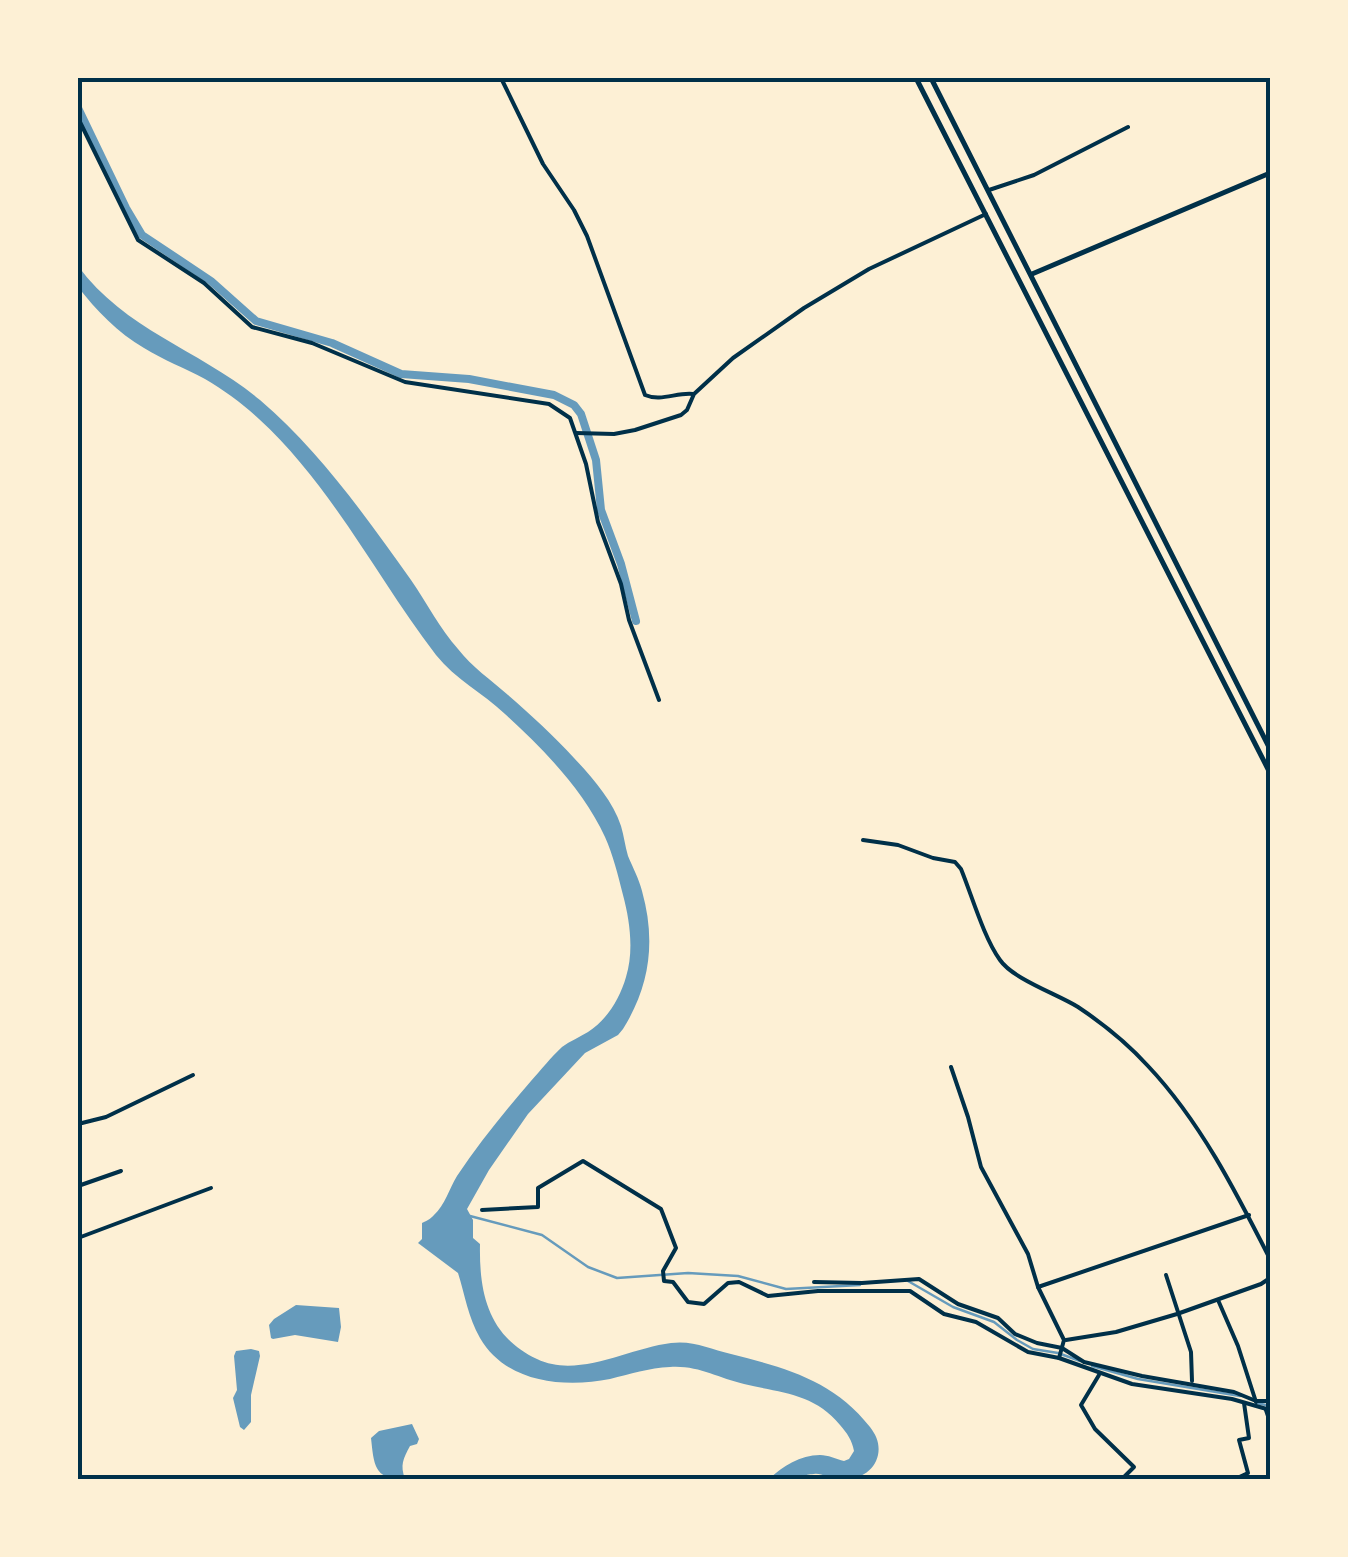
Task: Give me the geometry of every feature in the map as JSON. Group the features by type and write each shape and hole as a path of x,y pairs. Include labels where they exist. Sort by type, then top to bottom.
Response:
{"main road":[{"path":"916,78 1270,773"},
{"path":"931,78 1270,748"},
{"path":"1032,274 1270,173"},
{"path":"1250,732 1259,727"}],"street":[{"path":"501,78 543,164 574,210 586,236 644,395 667,398 694,394"},
{"path":"78,118 138,240 204,283 252,327 312,344 405,382 549,404 570,418 586,464 598,522 659,700"},
{"path":"989,190 1034,175 1128,127"},
{"path":"576,432 614,434 681,414 694,394 733,358 817,300 869,269 986,214"},
{"path":"863,840 898,845 955,862 1002,963 1080,1009 1147,1064 1179,1102 1249,1215 1270,1259"},
{"path":"951,1067 981,1167 1028,1254 1038,1286 1064,1340 1059,1358"},
{"path":"78,1124 106,1117 193,1075"},
{"path":"482,1210 538,1207 538,1188 583,1162 660,1209 676,1248 663,1271 664,1281 674,1282 688,1302 704,1304 728,1283 739,1282 768,1296 910,1291 944,1314 976,1322 1028,1352 1059,1358 1132,1384 1256,1404 1270,1402"},
{"path":"78,1186 121,1171"},
{"path":"78,1238 211,1188"},
{"path":"1038,1286 1249,1215"},
{"path":"1166,1275 1191,1352 1192,1383"},
{"path":"814,1282 920,1278 958,1304 998,1318 1016,1334 1062,1348 1084,1362 1234,1392 1268,1410 1270,1422"},
{"path":"1064,1340 1116,1332 1180,1314 1270,1278"},
{"path":"1218,1300 1256,1404"},
{"path":"1100,1374 1080,1405 1095,1429 1134,1468 1121,1480"},
{"path":"1233,1480 1248,1473 1239,1440 1248,1438 1244,1402"}],"water":[{"path":"78,266 118,307 237,383 302,440 377,532 463,656 588,773 617,817 646,910 649,945 645,980 623,1029 585,1053 528,1114 467,1209 473,1220 473,1238 480,1244 485,1296 497,1325 520,1349 553,1364 586,1364 679,1342 807,1378 840,1398 870,1427 879,1451 867,1472 843,1480 817,1474 796,1480 769,1479 806,1457 823,1455 844,1461 854,1451 847,1434 830,1414 808,1400 680,1367 592,1382 538,1379 505,1365 480,1338 458,1273 418,1243 422,1239 422,1223 438,1211 474,1151 531,1081 562,1047 601,1021 620,993 630,957 630,936 608,844 585,802 548,756 436,655 332,503 285,445 226,393 116,328 78,287"},
{"path":"296,1305 339,1308 338,1342 295,1335 271,1338 269,1325"},
{"path":"236,1351 259,1351 260,1356 251,1395 251,1422 244,1430 233,1398 237,1390 234,1356"},
{"path":"412,1424 419,1439 404,1458 405,1479 381,1474 371,1438 379,1431"}],"waterway":[{"path":"78,108 142,235 211,281 256,321 332,343 401,374 469,379 554,395 574,405 581,414 596,460 601,510 636,621"},
{"path":"470,1216 542,1235 588,1267 617,1278 688,1273 738,1276 786,1289 860,1285"},
{"path":"908,1281 953,1307 994,1322 1033,1349 1080,1361"},
{"path":"1092,1366 1138,1379 1240,1396"},
{"path":"1257,1403 1270,1406"}]}
